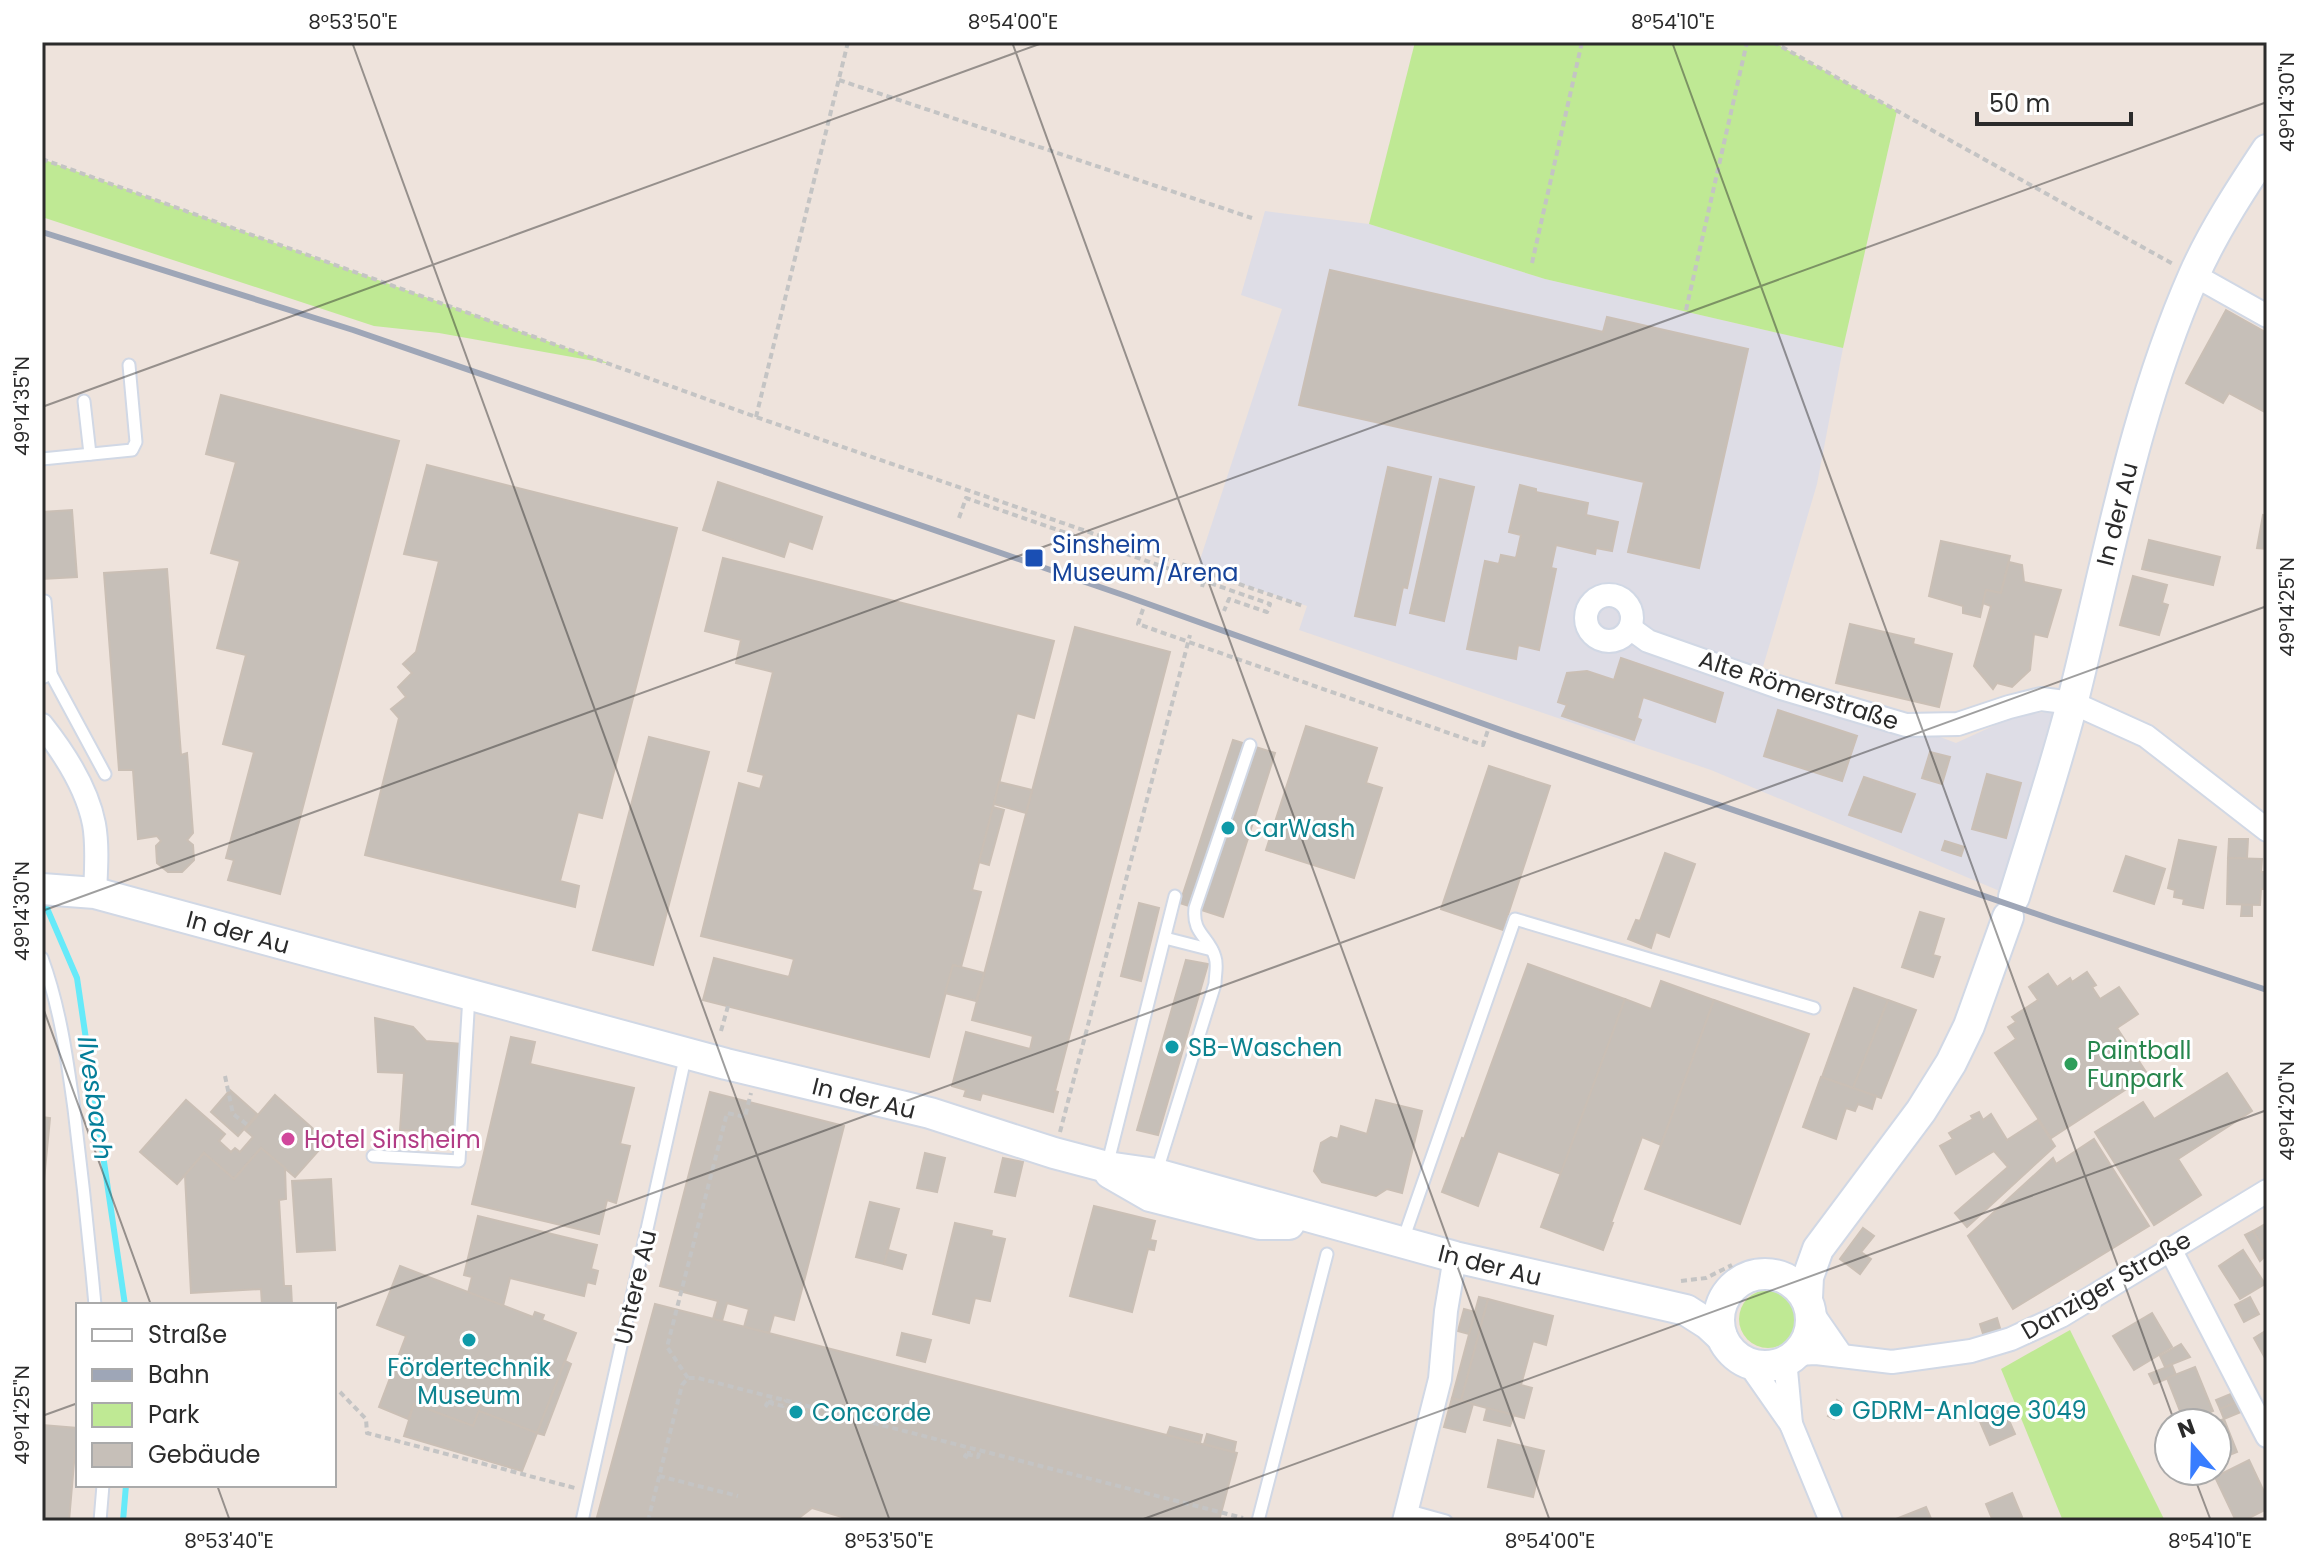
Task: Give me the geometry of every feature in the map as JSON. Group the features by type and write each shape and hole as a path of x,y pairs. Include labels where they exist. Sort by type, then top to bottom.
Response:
{"street":[{"name":"In der Au","path":"1809,1304 1808,1277 1818,1249 1921,1111 1951,1063 1969,1026 2011,907 2073,703 2130,459 2162,360 2194,275 2267,150"},
{"path":"2194,275 2267,316"},
{"name":"Alte Römerstraße","path":"1630,628 1648,641 1766,683 1906,725 1958,724 2041,699 2073,703 2146,736 2267,830"},
{"path":"42,725 68,761 91,813 96,840 95,893"},
{"name":"In der Au","path":"45,889 95,893 687,1053 930,1113 1054,1153 1100,1165 1226,1188 1266,1198 1331,1224 1455,1257 1686,1310 1722,1337"},
{"path":"1100,1165 1150,1196 1190,1207 1260,1224 1331,1224"},
{"name":"In der Au","path":"1767,1273 1782,1265 1845,1201 1864,1187"},
{"name":"Danziger Straße","path":"1793,1357 1816,1353 1892,1362 1971,1351 2011,1339 2061,1316 2267,1191"},
{"path":"2170,1249 2267,1436"},
{"path":"1405,1516 1440,1379 1455,1257"},
{"path":"1831,1521 1791,1424 1749,1364 1728,1348 1722,1337 1719,1325 1722,1301 1740,1280 1767,1273 1783,1276 1797,1285 1842,1356"},
{"name":"In der Au","path":"1686,1310 1708,1307 1722,1301"},
{"path":"1791,1424 1786,1370 1807,1342 1812,1327 1809,1304"},
{"path":"1749,1364 1776,1365 1793,1357"}],"lane":[{"path":"42,459 132,450 136,442 129,365"},
{"path":"84,401 90,454"},
{"path":"45,601 46,676 105,774"},
{"path":"1156,1174 1215,984 1217,960 1197,931 1195,908 1250,745"},
{"path":"1100,1165 1175,896"},
{"path":"1402,1242 1515,919 1814,1008"},
{"path":"1165,938 1212,950"},
{"path":"42,958 58,1008 67,1060 85,1191 95,1303"},
{"path":"373,1156 459,1161 469,994"},
{"name":"Untere Au","path":"582,1521 687,1053"},
{"path":"1256,1521 1327,1254"},
{"path":"100,1521 103,1487"},
{"path":"1405,1516 1446,1521"}],"path":[{"path":"756,417 848,42"},
{"path":"1532,263 1582,42"},
{"path":"1686,310 1747,42"},
{"path":"1773,42 2165,259"},
{"path":"839,80 1252,218"},
{"path":"42,159 756,417 1303,606"},
{"path":"959,518 966,498 1203,584 1270,604 1267,612 1229,599 1224,611"},
{"path":"1203,584 1206,574"},
{"path":"1143,609 1138,624 1188,642 1483,745 1488,730"},
{"path":"1054,1153 1190,635"},
{"path":"721,1031 728,1006"},
{"path":"225,1076 233,1114 249,1126"},
{"path":"688,1378 667,1347 726,1113 745,1117 752,1087"},
{"path":"648,1521 682,1385 688,1378 698,1378 1256,1521"},
{"path":"340,1392 366,1419 367,1433 589,1492"},
{"path":"769,1401 783,1406 786,1400"},
{"path":"968,1453 978,1457 980,1450"},
{"path":"659,1476 738,1496"},
{"path":"653,1503 661,1501"},
{"path":"1295,1521 1302,1521"}],"shaded area":[{"path":"1265,211 1369,224 1545,279 1843,348 1817,484 1762,670 1956,743 2015,716 2047,712 2073,703 2014,897 1711,770 1299,630 1307,606 1197,569 1282,309 1241,295"}],"green space":[{"path":"1415,42 1773,42 1897,111 1843,348 1545,279 1369,224"},
{"path":"42,159 611,364 439,333 374,326 42,217"},
{"path":"1768,1290 1789,1298 1797,1319 1789,1340 1768,1348 1747,1340 1739,1319 1747,1298"},
{"path":"2070,1330 2165,1521 2063,1521 2001,1369"}],"building":[{"path":"1330,270 1603,332 1607,317 1748,349 1699,568 1628,552 1644,482 1299,405"},
{"path":"2226,310 2267,333 2267,413 2229,393 2223,403 2186,383"},
{"path":"221,395 399,441 280,894 228,880 234,860 226,858 254,752 223,744 246,655 217,648 240,561 211,553 236,462 206,454"},
{"path":"427,465 677,528 602,818 578,812 560,881 579,886 575,907 365,855 399,718 391,709 406,697 398,687 412,673 403,664 416,652 439,561 404,554"},
{"path":"1388,467 1431,477 1407,588 1403,587 1395,625 1355,616"},
{"path":"1440,479 1474,487 1444,621 1410,613"},
{"path":"718,482 822,517 812,549 789,541 784,557 703,530"},
{"path":"1520,485 1536,489 1536,492 1588,503 1586,515 1618,522 1612,551 1596,548 1595,554 1556,545 1551,568 1556,569 1539,650 1518,645 1516,659 1467,649 1485,561 1499,564 1501,555 1516,558 1521,535 1509,532"},
{"path":"72,510 77,577 42,579 42,512"},
{"path":"2263,515 2267,516 2267,549 2257,548"},
{"path":"2149,540 2220,557 2213,585 2142,569"},
{"path":"1941,541 2010,556 2001,593 1986,590 1980,617 1963,613 1963,606 1929,596"},
{"path":"723,558 1054,641 1034,718 1017,713 972,890 981,892 961,967 953,965 929,1057 703,1000 714,958 789,977 794,959 701,936 739,783 760,789 764,775 748,771 773,672 736,663 741,640 705,631"},
{"path":"2009,562 2022,565 2024,582 2061,590 2047,637 2034,634 2030,670 2012,687 1997,683 1993,689 1974,666 1991,606 1983,603 1986,590 2001,593"},
{"path":"167,569 181,755 187,753 193,833 187,840 193,845 194,860 182,872 168,872 157,863 156,846 161,841 157,836 138,839 133,770 119,770 104,573"},
{"path":"2133,576 2167,585 2162,603 2168,605 2159,635 2120,625"},
{"path":"1850,624 1914,639 1913,644 1952,654 1939,707 1836,683"},
{"path":"1075,627 1170,652 1055,1091 1058,1092 1053,1112 982,1093 980,1100 964,1096 966,1090 952,1086 966,1032 1030,1049 1033,1036 972,1020"},
{"path":"1621,658 1723,693 1715,722 1643,697 1637,718 1641,720 1634,740 1562,716 1567,705 1558,702 1567,673 1587,671 1614,680"},
{"path":"1778,710 1857,736 1842,781 1764,756"},
{"path":"1306,726 1377,748 1366,783 1382,788 1354,878 1266,850"},
{"path":"649,737 709,752 653,965 593,950"},
{"name":"CarWash","path":"1233,740 1275,753 1223,917 1180,903"},
{"path":"1930,752 1950,757 1942,784 1922,778"},
{"path":"1489,766 1550,786 1503,930 1441,909"},
{"path":"1987,774 2021,783 2006,838 1972,829"},
{"path":"1864,777 1915,794 1901,832 1849,815"},
{"path":"999,782 1032,790 1026,813 994,804"},
{"path":"993,807 1004,810 989,865 979,862"},
{"path":"2229,839 2248,839 2247,858 2228,858"},
{"path":"2179,840 2216,847 2203,908 2183,904 2184,899 2174,897 2175,890 2168,888"},
{"path":"1945,841 1964,847 1961,856 1942,850"},
{"path":"1665,853 1695,864 1669,937 1656,932 1651,948 1628,939 1636,920 1640,921"},
{"path":"2126,856 2165,869 2154,904 2114,891"},
{"path":"2228,858 2262,859 2261,872 2267,872 2267,889 2261,889 2260,905 2227,904"},
{"path":"1139,903 1159,908 1141,981 1121,976"},
{"path":"2242,905 2252,905 2252,916 2241,916"},
{"path":"1920,912 1944,919 1933,955 1940,957 1933,977 1902,967"},
{"name":"SB-Waschen","path":"1186,960 1208,964 1158,1135 1137,1130"},
{"path":"1528,964 1625,999 1561,1174 1498,1151 1478,1206 1442,1192"},
{"path":"953,965 984,973 976,1001 945,993"},
{"name":"Paintball Funpark","path":"2087,972 2096,985 2092,987 2100,999 2119,987 2138,1014 2117,1028 2148,1075 2051,1138 1995,1053 2016,1039 2008,1027 2016,1022 2012,1017 2038,1000 2029,987 2048,974 2057,987"},
{"path":"1661,981 1714,1000 1661,1145 1642,1137 1603,1250 1541,1227 1625,999 1651,1009"},
{"path":"1854,988 1888,1000 1853,1088 1822,1077"},
{"path":"1714,1000 1809,1034 1740,1224 1645,1189"},
{"path":"1888,1000 1916,1010 1881,1098 1853,1088"},
{"path":"375,1018 413,1027 426,1041 462,1044 456,1133 400,1130 404,1073 378,1072"},
{"path":"511,1037 535,1042 530,1064 634,1088 620,1144 630,1146 616,1203 607,1200 599,1234 472,1204"},
{"path":"2227,1073 2252,1111 2178,1159 2201,1195 2154,1225 2095,1132 2143,1102 2154,1119"},
{"path":"1821,1077 1876,1096 1872,1109 1858,1104 1855,1111 1846,1108 1836,1139 1803,1127"},
{"path":"230,1090 257,1114 238,1136 211,1112"},
{"path":"710,1092 844,1126 794,1320 774,1315 769,1333 744,1327 749,1309 727,1303 722,1321 713,1319 718,1301 660,1286"},
{"name":"Hotel Sinsheim","path":"275,1095 327,1141 295,1177 261,1148 234,1179 204,1153 177,1184 140,1152 186,1100 225,1134 219,1141 231,1152 235,1148 240,1152 253,1137 245,1130"},
{"path":"1376,1100 1422,1111 1402,1193 1387,1189 1376,1196 1322,1182 1314,1171 1321,1143 1331,1137 1338,1139 1341,1126 1367,1134"},
{"path":"1979,1112 1983,1120 1991,1114 2007,1140 2038,1120 2055,1146 1967,1227 1955,1213 2008,1167 1994,1151 1956,1174 1940,1146 1953,1139 1949,1133"},
{"path":"42,1117 50,1118 42,1201"},
{"path":"2094,1139 2149,1226 2013,1309 1968,1236 2053,1158 2056,1164"},
{"path":"261,1148 285,1168 286,1199 279,1200 284,1286 291,1286 292,1303 262,1303 261,1289 191,1293 185,1175 204,1153 234,1179"},
{"path":"925,1153 945,1158 937,1192 917,1188"},
{"path":"1003,1158 1023,1162 1015,1196 995,1192"},
{"path":"331,1179 335,1250 297,1252 292,1181"},
{"path":"870,1202 899,1209 884,1264 856,1257"},
{"path":"1094,1206 1155,1221 1150,1240 1156,1241 1154,1250 1148,1249 1132,1312 1070,1296"},
{"path":"478,1216 597,1245 591,1269 598,1271 595,1284 587,1282 584,1296 510,1278 503,1306 468,1293 472,1277 464,1275"},
{"path":"955,1223 992,1231 991,1236 1005,1239 990,1301 975,1298 969,1323 933,1314"},
{"path":"2267,1223 2267,1254 2253,1231"},
{"path":"1863,1228 1874,1236 1861,1252 1871,1259 1860,1274 1840,1259"},
{"path":"2253,1231 2267,1254 2260,1261 2245,1235"},
{"path":"888,1250 906,1255 902,1269 884,1264"},
{"path":"2243,1250 2265,1284 2240,1299 2219,1266"},
{"path":"400,1266 533,1317 535,1312 544,1315 542,1320 576,1333 537,1433 479,1411 473,1426 414,1404 408,1419 379,1407 406,1336 377,1325"},
{"path":"1479,1297 1488,1299 1461,1401 1452,1398"},
{"path":"2250,1297 2259,1314 2244,1322 2235,1305"},
{"path":"1488,1299 1553,1316 1546,1345 1533,1341 1521,1385 1532,1388 1524,1418 1461,1401"},
{"path":"655,1304 1237,1453 1219,1521 855,1521 812,1508 795,1521 596,1521"},
{"path":"1464,1309 1475,1312 1469,1334 1458,1331"},
{"path":"2152,1313 2172,1347 2134,1370 2113,1336"},
{"path":"1997,1318 2002,1335 1985,1340 1980,1324"},
{"path":"2267,1330 2267,1357 2265,1358 2254,1338"},
{"path":"902,1333 931,1340 925,1362 897,1355"},
{"path":"2181,1344 2190,1357 2165,1367 2160,1356"},
{"path":"565,1361 571,1364 544,1435 537,1433"},
{"path":"2172,1365 2176,1375 2154,1384 2149,1374"},
{"path":"2195,1367 2211,1407 2178,1407 2167,1378"},
{"path":"2233,1393 2237,1402 2219,1407 2216,1400"},
{"path":"1452,1398 1473,1404 1465,1432 1444,1427"},
{"name":"GDRM-Anlage 3049","path":"1837,1400 1843,1404 1834,1419 1828,1416"},
{"path":"2237,1402 2241,1412 2233,1415 2233,1407 2225,1407"},
{"path":"414,1404 473,1426 479,1411 537,1433 522,1471 404,1436"},
{"path":"2003,1407 2015,1434 1990,1445 1978,1417"},
{"path":"1487,1408 1514,1415 1510,1426 1484,1420"},
{"path":"42,1425 76,1428 69,1521 42,1521"},
{"path":"1170,1427 1202,1435 1200,1443 1167,1435"},
{"path":"1207,1434 1236,1442 1234,1452 1204,1444"},
{"path":"1498,1440 1544,1451 1533,1497 1488,1487"},
{"path":"2249,1460 2267,1498 2267,1509 2243,1521 2236,1521 2220,1487 2233,1487 2233,1468"},
{"path":"2012,1493 2022,1517 2013,1521 1993,1521 1986,1504"},
{"path":"1926,1507 1932,1521 1891,1521"}],"waterway":[{"name":"Ilvesbach","path":"43,899 77,978 125,1303"},
{"name":"Ilvesbach","path":"123,1521 126,1487"}],"railway":[{"path":"42,232 353,330 1126,596 1512,734 2267,990"}],"place":[{"name":"Sinsheim Museum/Arena","path":"1034,558"},
{"name":"CarWash","path":"1228,828"},
{"name":"SB-Waschen","path":"1172,1047"},
{"name":"Paintball Funpark","path":"2071,1064"},
{"name":"Hotel Sinsheim","path":"288,1139"},
{"name":"Fördertechnik Museum","path":"469,1340"},
{"name":"GDRM-Anlage 3049","path":"1836,1410"},
{"name":"Concorde","path":"796,1412"}]}
